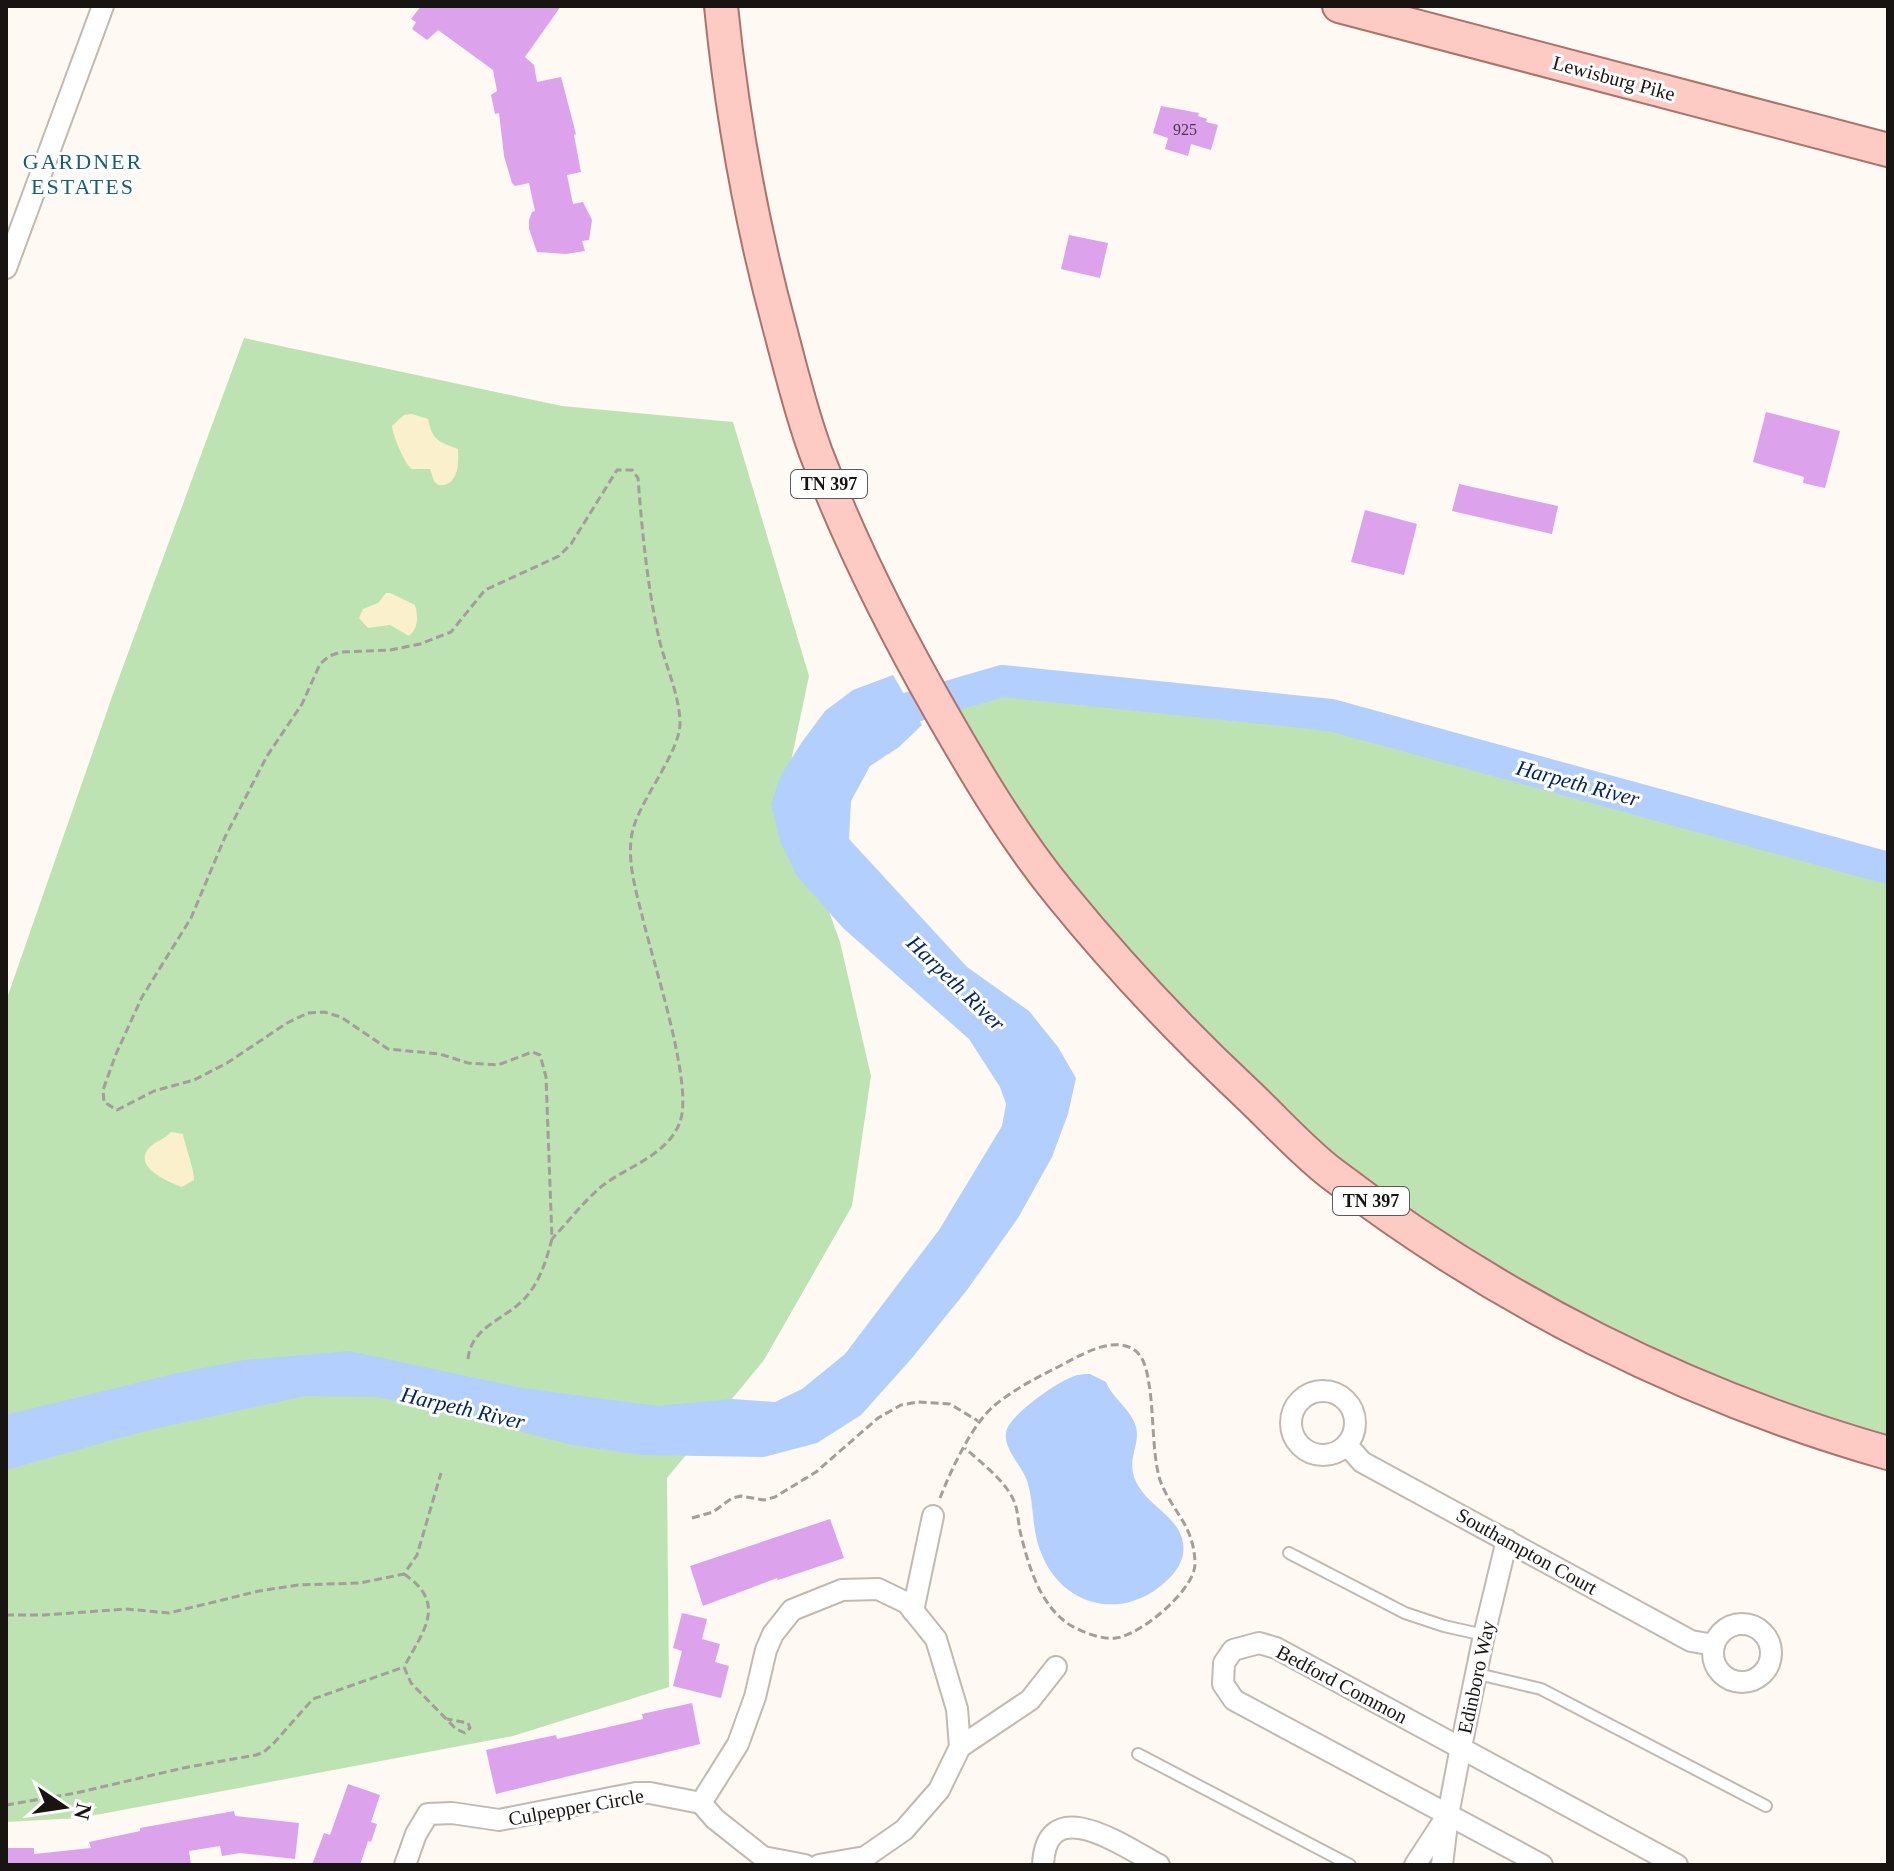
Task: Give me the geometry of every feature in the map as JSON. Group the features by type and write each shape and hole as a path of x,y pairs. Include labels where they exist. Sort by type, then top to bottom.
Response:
{"main road":[{"name":"TN 397","path":"721,6 740,157 755,232 814,449 854,546 898,637 979,779 1057,891 1186,1036 1328,1170 1445,1251 1597,1340 1676,1378 1843,1440 1888,1453"},
{"name":"Lewisburg Pike","path":"1339,6 1888,150"}],"street":[{"path":"6,268 103,6"},
{"name":"Southampton Court","path":"1347,1445 1362,1462 1691,1641 1714,1645"},
{"path":"913,1611 933,1516"},
{"name":"Edinboro Way","path":"1442,1865 1461,1747 1507,1540"},
{"path":"805,1865 763,1857 715,1819 701,1803 738,1744 770,1642 792,1610 842,1590 878,1589 907,1603 936,1639 957,1709 960,1747"},
{"name":"Bedford Common","path":"1542,1865 1234,1700 1223,1684 1224,1663 1233,1650 1246,1645 1259,1643 1276,1648 1677,1865"},
{"path":"819,1865 865,1857 904,1830 939,1790 960,1747 1030,1700 1056,1667"},
{"name":"Culpepper Circle","path":"405,1865 416,1834 428,1814 452,1813 499,1820 636,1793 701,1803"},
{"name":"Edinboro Way","path":"1415,1865 1448,1815"},
{"path":"1043,1865 1045,1847 1055,1834 1072,1826 1089,1828 1159,1865"}],"lane":[{"path":"1289,1553 1405,1613 1484,1635"},
{"path":"1478,1674 1541,1689 1561,1698 1766,1806"},
{"path":"1138,1754 1350,1865"}],"path":[{"path":"468,1359 469,1346 478,1332 509,1313 530,1292 545,1264 552,1239 546,1077 540,1055 532,1052 498,1065 468,1063 440,1054 388,1049 341,1017 324,1012 308,1013 194,1080 154,1091 117,1110 104,1102 103,1090 142,997 191,918 225,837 267,756 302,704 320,664 329,656 341,652 390,650 420,644 451,632 485,590 559,556 571,544 617,470 624,468 632,470 638,478 658,634 681,724 670,754 640,807 632,829 631,850 641,914 675,1048 684,1107 680,1124 665,1143 649,1157 619,1173 600,1188 552,1239"},
{"path":"933,1516 965,1448 979,1422 994,1406 1012,1392 1098,1348 1116,1345 1134,1349 1147,1373 1161,1482 1190,1533 1195,1562 1190,1583 1180,1596 1136,1630 1119,1638 1094,1635 1070,1625 1043,1595 1034,1578 1012,1497 965,1448"},
{"path":"692,1518 713,1512 732,1498 741,1496 764,1500 775,1497 816,1472 878,1418 901,1405 917,1402 950,1404 979,1422"},
{"path":"6,1615 126,1609 169,1613 259,1591 298,1585 360,1583 404,1574 417,1555 441,1473"},
{"path":"6,1805 264,1752 313,1699 404,1667 429,1619 429,1603 420,1585 404,1574"},
{"path":"404,1667 411,1683 456,1729 465,1733 470,1728 468,1723 447,1719"}],"green space":[{"path":"244,338 562,406 733,422 809,676 785,790 840,942 871,1076 852,1206 764,1360 667,1478 669,1687 513,1736 80,1818 6,1822 6,1001 113,694"},
{"path":"1002,681 1331,715 1888,868 1888,1453 1766,1413 1421,1236 1186,1036 936,704"}],"sand":[{"path":"404,415 428,419 437,439 458,449 456,474 445,485 434,481 430,469 412,469 397,442 392,426"},
{"path":"386,593 415,605 417,621 409,636 390,625 368,628 359,618 363,609 378,603"},
{"path":"171,1132 183,1134 193,1171 194,1180 182,1187 154,1172 145,1161 150,1147"}],"water":[{"path":"893,675 922,725 899,747 870,766 851,801 849,839 967,967 1029,1011 1058,1047 1076,1078 1068,1114 1052,1157 1018,1218 967,1290 861,1415 817,1443 764,1457 641,1455 572,1445 432,1408 376,1397 305,1396 145,1431 6,1470 6,1415 244,1360 349,1351 523,1388 657,1406 732,1399 775,1402 802,1389 845,1354 939,1230 1002,1126 1006,1104 1000,1087 969,1039 843,928 797,876 781,844 771,804 781,775 802,742 825,711 853,690"},
{"path":"1090,1374 1106,1382 1134,1421 1137,1435 1132,1462 1134,1478 1144,1494 1171,1520 1183,1543 1180,1563 1168,1579 1141,1598 1124,1603 1089,1601 1060,1583 1048,1568 1037,1542 1028,1484 1007,1443 1007,1429 1017,1415 1036,1399 1065,1380"}],"building":[{"path":"421,6 561,6 525,57 534,65 537,82 561,77 576,134 581,172 567,175 573,204 583,202 592,220 589,240 582,241 585,251 566,254 537,252 529,229 529,220 535,211 529,183 515,186 512,183 504,156 499,113 495,114 491,95 497,91 493,70 438,30 427,40 412,29 416,22 411,19"},
{"path":"1161,106 1199,113 1198,116 1207,119 1206,122 1218,125 1211,150 1191,144 1188,156 1165,149 1168,138 1153,133"},
{"path":"1069,235 1108,243 1100,278 1061,269"},
{"path":"1766,412 1840,431 1825,488 1803,483 1804,477 1753,462"},
{"path":"1459,484 1558,506 1552,534 1452,511"},
{"path":"1365,510 1417,524 1404,575 1351,562"},
{"path":"830,1519 844,1558 777,1578 703,1606 690,1566"},
{"path":"682,1613 707,1619 702,1639 720,1644 715,1662 729,1666 721,1698 673,1686 682,1651 673,1648"},
{"path":"692,1703 700,1744 496,1794 486,1750 556,1735 557,1739 643,1719 642,1714"},
{"path":"348,1784 380,1795 371,1822 377,1824 371,1842 368,1841 360,1865 312,1865 324,1833 330,1835"},
{"path":"234,1811 235,1816 299,1823 295,1859 240,1853 222,1856 220,1846 189,1851 191,1865 6,1865 6,1848 34,1848 34,1854 91,1848 89,1842 140,1831 140,1828"}],"waterway":[{"name":"Harpeth River","path":"874,722 878,717 1002,681 1331,715 1888,868"}],"district":[{"name":"GARDNER ESTATES","path":"83,174"}]}
